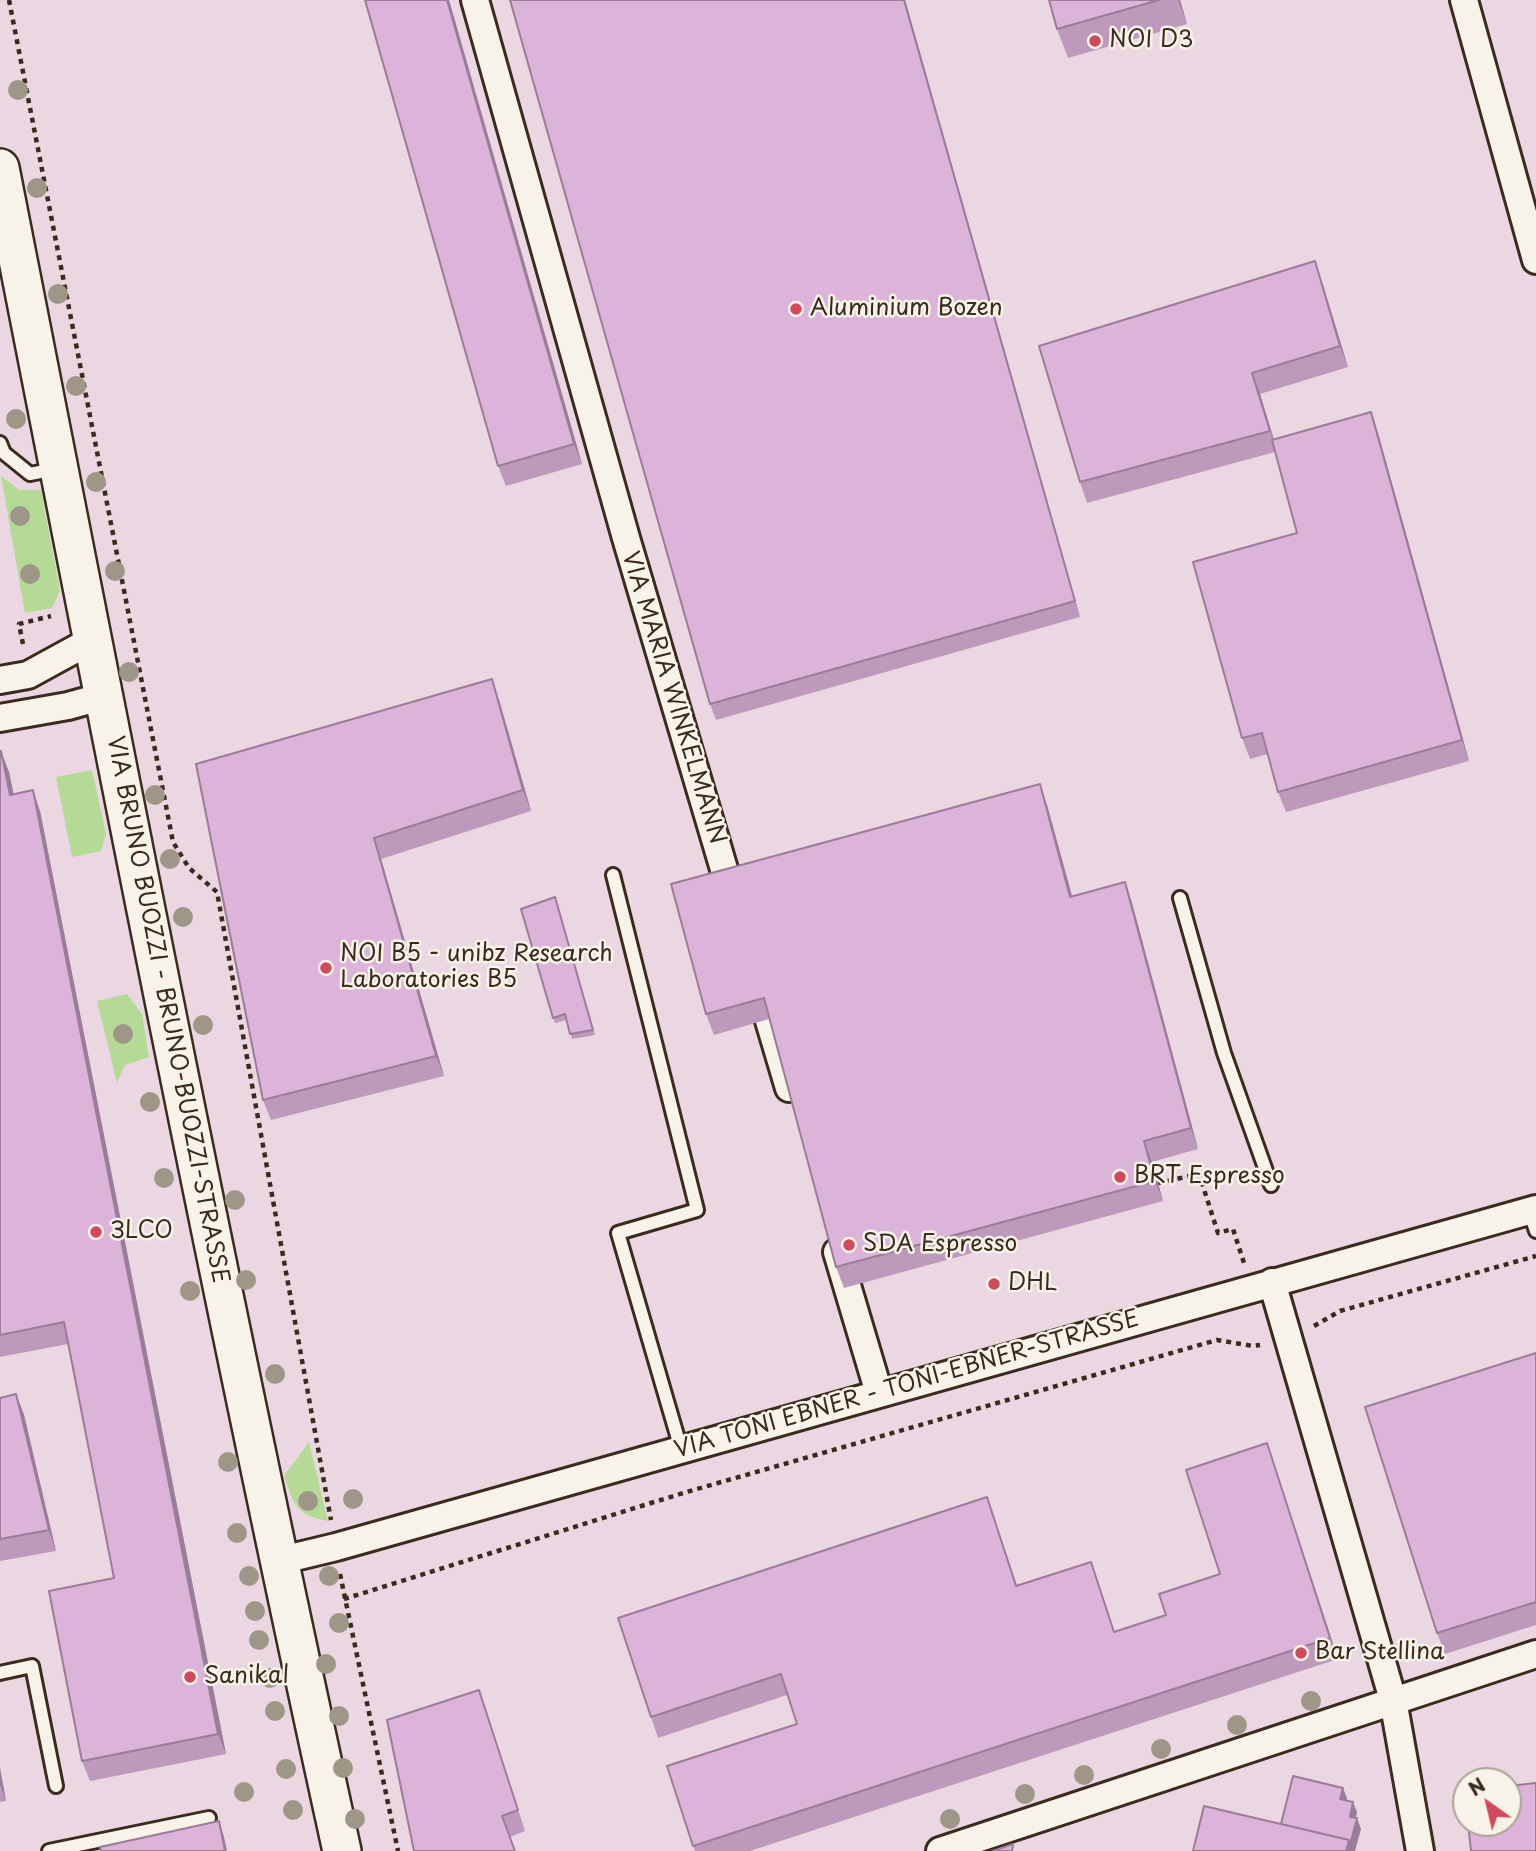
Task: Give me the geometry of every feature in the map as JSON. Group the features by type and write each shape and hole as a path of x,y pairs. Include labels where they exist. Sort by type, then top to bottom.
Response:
{"main road":[{"name":"VIA BRUNO BUOZZI - BRUNO-BUOZZI-STRASSE","path":"0,168 92,640 278,1560 342,1851"}],"street":[{"name":"VIA MARIA WINKELMANN","path":"475,0 626,538 741,925"},
{"path":"1464,0 1536,260"},
{"path":"0,680 28,675 92,640"},
{"path":"0,718 68,706 104,696"},
{"path":"752,965 796,1112"},
{"name":"VIA TONI EBNER - TONI-EBNER-STRASSE","path":"278,1560 336,1547 1272,1282 1534,1217"},
{"path":"832,1233 879,1393"},
{"path":"1272,1282 1393,1700 1420,1851"},
{"path":"940,1851 1536,1654"}],"lane":[{"path":"0,443 4,453 30,474 58,468"},
{"path":"613,875 697,1209 618,1233 681,1449"},
{"path":"1180,898 1224,1053 1271,1185"},
{"path":"0,1672 32,1666 56,1786"},
{"path":"49,1851 209,1818"}],"path":[{"path":"9,0 173,842 189,867 217,892 344,1599 398,1851"},
{"path":"25,655 19,624 51,616"},
{"path":"1158,1184 1199,1174 1218,1233 1233,1229"},
{"path":"344,1599 683,1493 1217,1340 1253,1346 1289,1339 1339,1311 1536,1256"}],"shaded area":[{"path":"0,0 1536,0 1536,1851 0,1851"}],"green space":[{"path":"1,476 19,490 41,490 60,591 52,608 25,613"},
{"path":"92,770 106,834 101,851 72,857 56,777"},
{"path":"127,994 142,1014 149,1057 125,1065 117,1083 97,1001"},
{"path":"309,1442 328,1521 302,1512 297,1507 284,1476"}],"building":[{"path":"365,0 447,0 574,444 498,466"},
{"name":"Aluminium Bozen","path":"510,0 904,0 1075,601 710,704"},
{"path":"1049,0 1159,0 1057,29"},
{"path":"1315,261 1340,346 1252,373 1270,431 1080,482 1039,346"},
{"path":"1371,412 1462,740 1278,792 1262,733 1242,738 1193,562 1297,533 1272,440"},
{"name":"NOI B5 - unibz Research Laboratories B5","path":"492,679 523,790 374,838 436,1056 263,1100 196,764"},
{"path":"0,751 10,795 33,790 218,1734 82,1761 49,1591 114,1578 64,1322 0,1335"},
{"path":"1040,784 1070,897 1125,882 1191,1128 1144,1141 1155,1181 836,1267 764,998 706,1014 671,884"},
{"path":"555,897 593,1030 570,1034 565,1014 553,1018 521,909"},
{"path":"1536,1353 1536,1602 1437,1633 1365,1407"},
{"path":"16,1394 49,1530 0,1539 0,1398"},
{"path":"1267,1443 1330,1638 693,1846 667,1766 797,1724 781,1674 651,1717 618,1618 987,1497 1016,1586 1091,1562 1114,1632 1166,1615 1159,1594 1220,1574 1186,1470"},
{"path":"479,1690 518,1810 502,1816 515,1851 414,1851 387,1720"},
{"path":"1293,1776 1343,1788 1340,1799 1353,1802 1350,1817 1357,1818 1350,1845 1349,1840 1281,1824"},
{"path":"1536,1783 1536,1851 1471,1851 1470,1837 1522,1837 1522,1784"},
{"path":"1204,1806 1349,1840 1346,1851 1193,1851"},
{"path":"219,1821 225,1851 101,1851 100,1847"},
{"path":"1013,1844 1012,1851 993,1851"}],"place":[{"name":"NOI D3","path":"1095,41"},
{"name":"Aluminium Bozen","path":"796,309"},
{"name":"NOI B5 - unibz Research Laboratories B5","path":"326,968"},
{"name":"BRT Espresso","path":"1120,1177"},
{"name":"3LCO","path":"96,1232"},
{"name":"SDA Espresso","path":"849,1245"},
{"name":"DHL","path":"994,1284"},
{"name":"Bar Stellina","path":"1301,1653"},
{"name":"Sanikal","path":"190,1677"}]}
